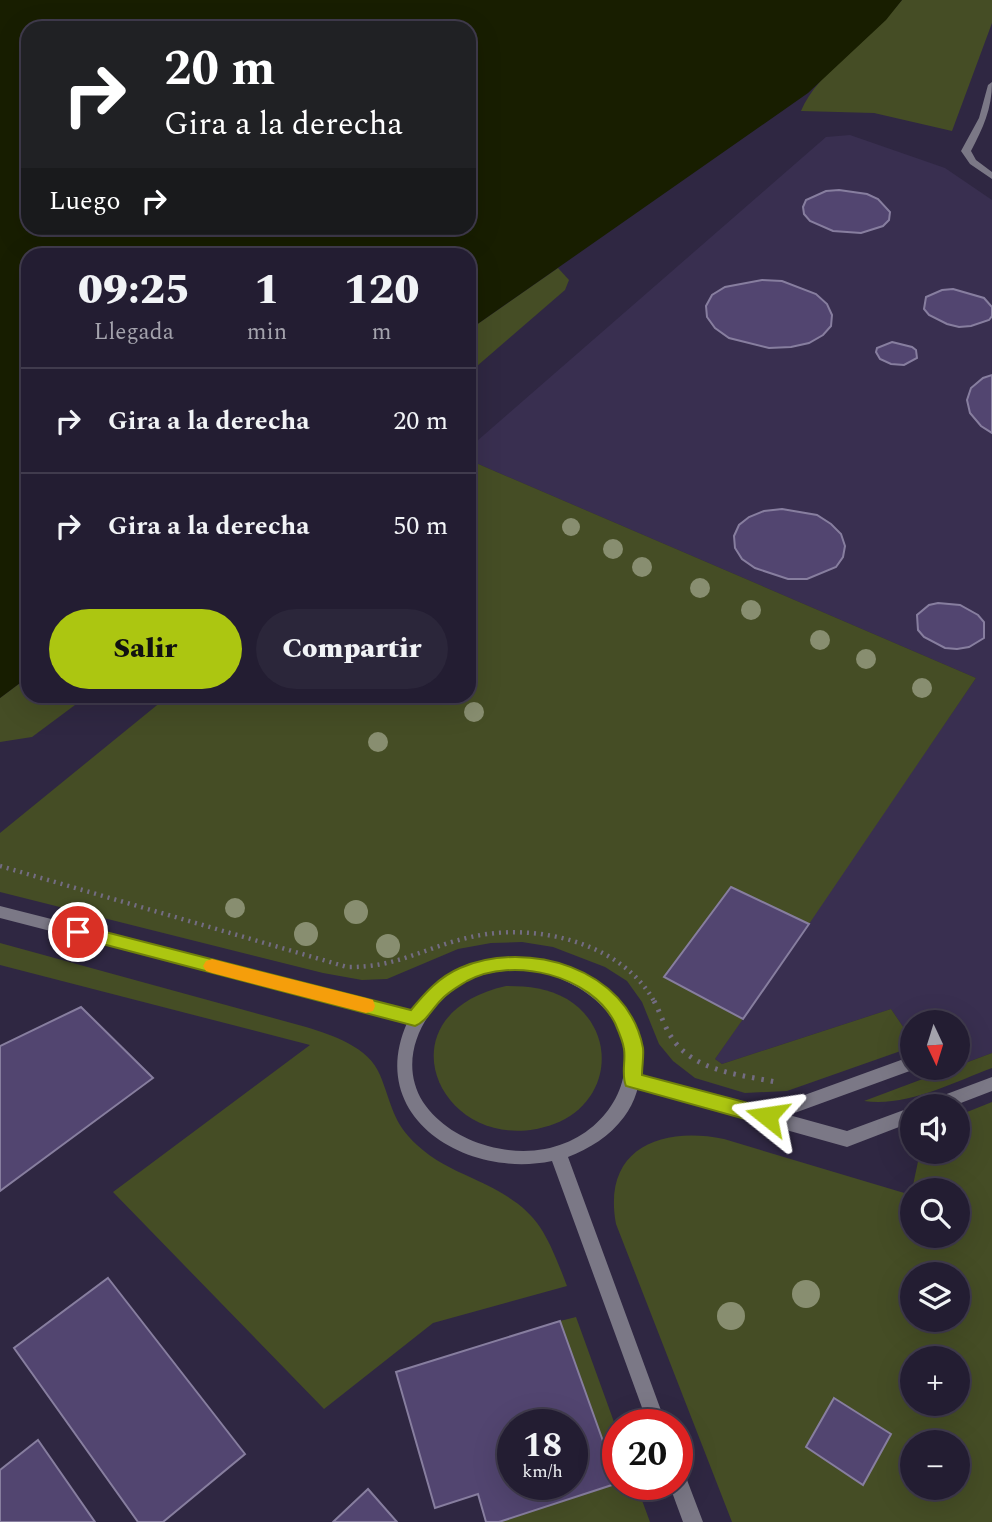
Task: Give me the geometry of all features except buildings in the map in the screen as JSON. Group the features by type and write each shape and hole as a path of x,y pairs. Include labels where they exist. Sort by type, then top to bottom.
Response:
{"street":[{"path":"992,85 988,118 966,150 973,162 992,176"},
{"path":"0,912 415,1018"},
{"path":"536,964 570,974 600,992 622,1017 633,1048 633,1080 619,1111 593,1137 558,1154 518,1159 480,1153 445,1136 420,1111 406,1081 405,1049 415,1018 436,992 465,974 499,965 536,964"},
{"path":"767,1116 900,1067"},
{"path":"633,1080 847,1139 900,1119"},
{"path":"966,1094 992,1084"},
{"path":"558,1154 652,1409"},
{"path":"685,1500 693,1522"}],"path":[{"path":"0,866 347,967 391,967 461,939 496,933 524,932 586,946 615,959 638,978 652,996 670,1037 697,1061 776,1082 767,1116"}],"shaded area":[{"path":"0,0 902,0 886,20 808,93 476,325 476,248 21,248 21,682 0,698"},
{"path":"902,0 992,0 992,23 952,131 874,113 801,111 820,82"},
{"path":"850,135 945,168 992,200 992,1053 970,1061 970,1010 900,1010 900,1022 891,1009 722,1064 715,1059 976,678 476,463 476,442 826,137"},
{"path":"558,268 569,280 565,290 476,367 476,325"},
{"path":"476,463 976,678 809,924 731,887 664,976 743,1019 715,1059 722,1064 891,1009 900,1022 900,1051 787,1091 745,1093 695,1078 673,1061 659,1044 642,1002 627,981 605,967 553,947 522,942 491,943 458,949 387,979 362,980 323,973 0,892 0,833 160,703 476,703"},
{"path":"21,682 21,703 76,703 32,737 0,742 0,698"},
{"path":"0,943 306,1027 359,1050 375,1065 397,1120 409,1137 443,1164 493,1188 523,1208 543,1232 567,1286 433,1323 324,1409 113,1192 310,1045 0,965"},
{"path":"506,986 537,988 560,995 584,1013 595,1029 601,1047 597,1084 587,1100 573,1114 554,1124 515,1131 481,1124 455,1106 439,1081 434,1053 442,1026 465,1002"},
{"path":"992,1053 992,1068 970,1077 970,1061"},
{"path":"920,1080 962,1080 923,1094 900,1094 900,1099 864,1101"},
{"path":"992,1102 992,1522 732,1522 693,1422 693,1409 688,1409 616,1224 614,1198 618,1177 627,1161 641,1148 658,1140 678,1136 724,1139 900,1192 900,1248 970,1248 970,1178 915,1178 917,1164 970,1164 970,1111"},
{"path":"576,1317 609,1409 602,1409 602,1440 560,1321"},
{"path":"602,1488 602,1500 642,1500 650,1522 499,1522 566,1500 588,1500 588,1493"}],"slow traffic":[{"path":"212,966 366,1006"}],"route":[{"path":"78,932 415,1018 436,992 465,974 499,965 536,964 570,974 600,992 622,1017 633,1048 633,1080 767,1116"}]}
